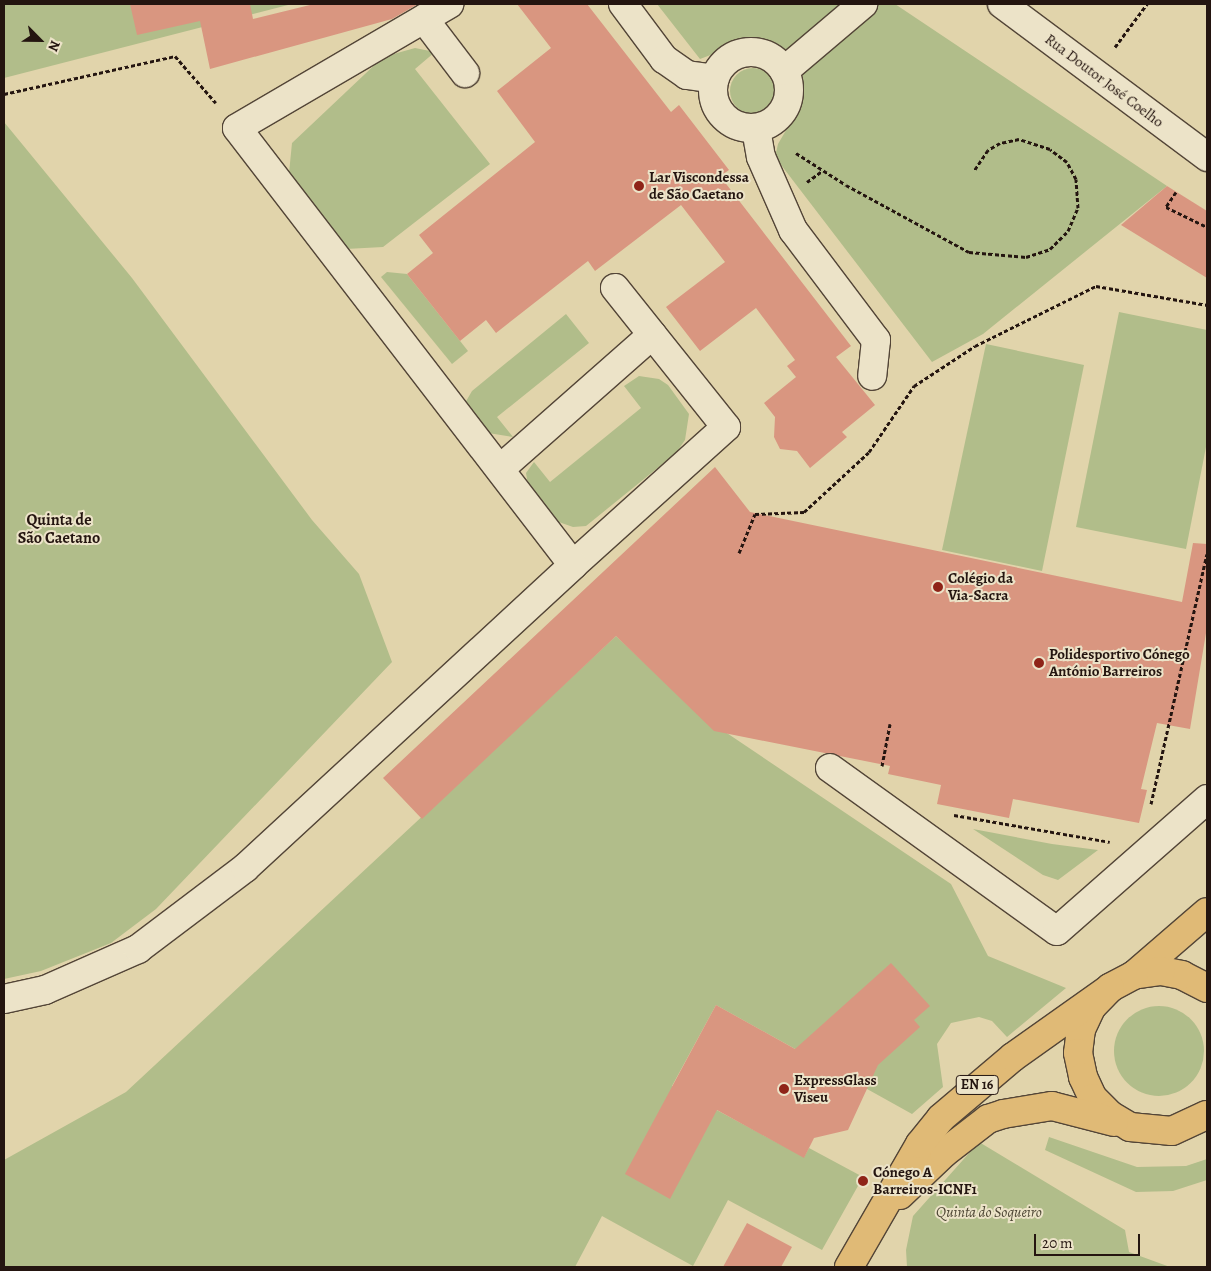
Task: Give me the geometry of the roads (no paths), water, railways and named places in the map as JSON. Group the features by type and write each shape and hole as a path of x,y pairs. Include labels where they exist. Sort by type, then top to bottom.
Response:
{"main road":[{"name":"EN 16","path":"849,1267 920,1144 964,1095 1110,988 1134,975 1207,912"},
{"name":"EN 16","path":"1134,975 1161,971 1182,974 1207,988"},
{"name":"EN 16","path":"1110,988 1091,1008 1082,1030 1078,1053 1083,1077 1093,1098 1110,1115 1130,1127"},
{"name":"EN 16","path":"879,1216 944,1153 995,1116 1033,1106 1052,1106 1130,1127 1172,1131 1207,1115"}],"street":[{"path":"449,4 237,128 573,565"},
{"path":"622,4 664,59 687,74 715,79"},
{"path":"784,71 863,4"},
{"name":"Rua Doutor José Coelho","path":"1002,4 1207,157"},
{"path":"424,19 465,72"},
{"path":"750,52 773,58 784,71 790,88 784,110 776,119 757,128 743,128 722,115 713,91 715,79 728,60 750,52"},
{"path":"757,128 761,157 793,230 876,340 872,376"},
{"path":"4,999 45,990 138,949 237,874 726,427 615,288"},
{"path":"500,469 652,335"},
{"path":"830,768 1057,931 1207,799"}],"place":[{"name":"Lar Viscondessa de São Caetano","path":"639,186"},
{"name":"Colégio da Via-Sacra","path":"938,587"},
{"name":"Polidesportivo Cónego António Barreiros","path":"1039,663"},
{"name":"ExpressGlass Viseu","path":"784,1089"},
{"name":"Cónego A Barreiros-ICNF1","path":"863,1181"}],"district":[{"name":"Quinta de São Caetano","path":"59,529"}],"park label":[{"name":"Quinta do Soqueiro","path":"989,1213"}]}
